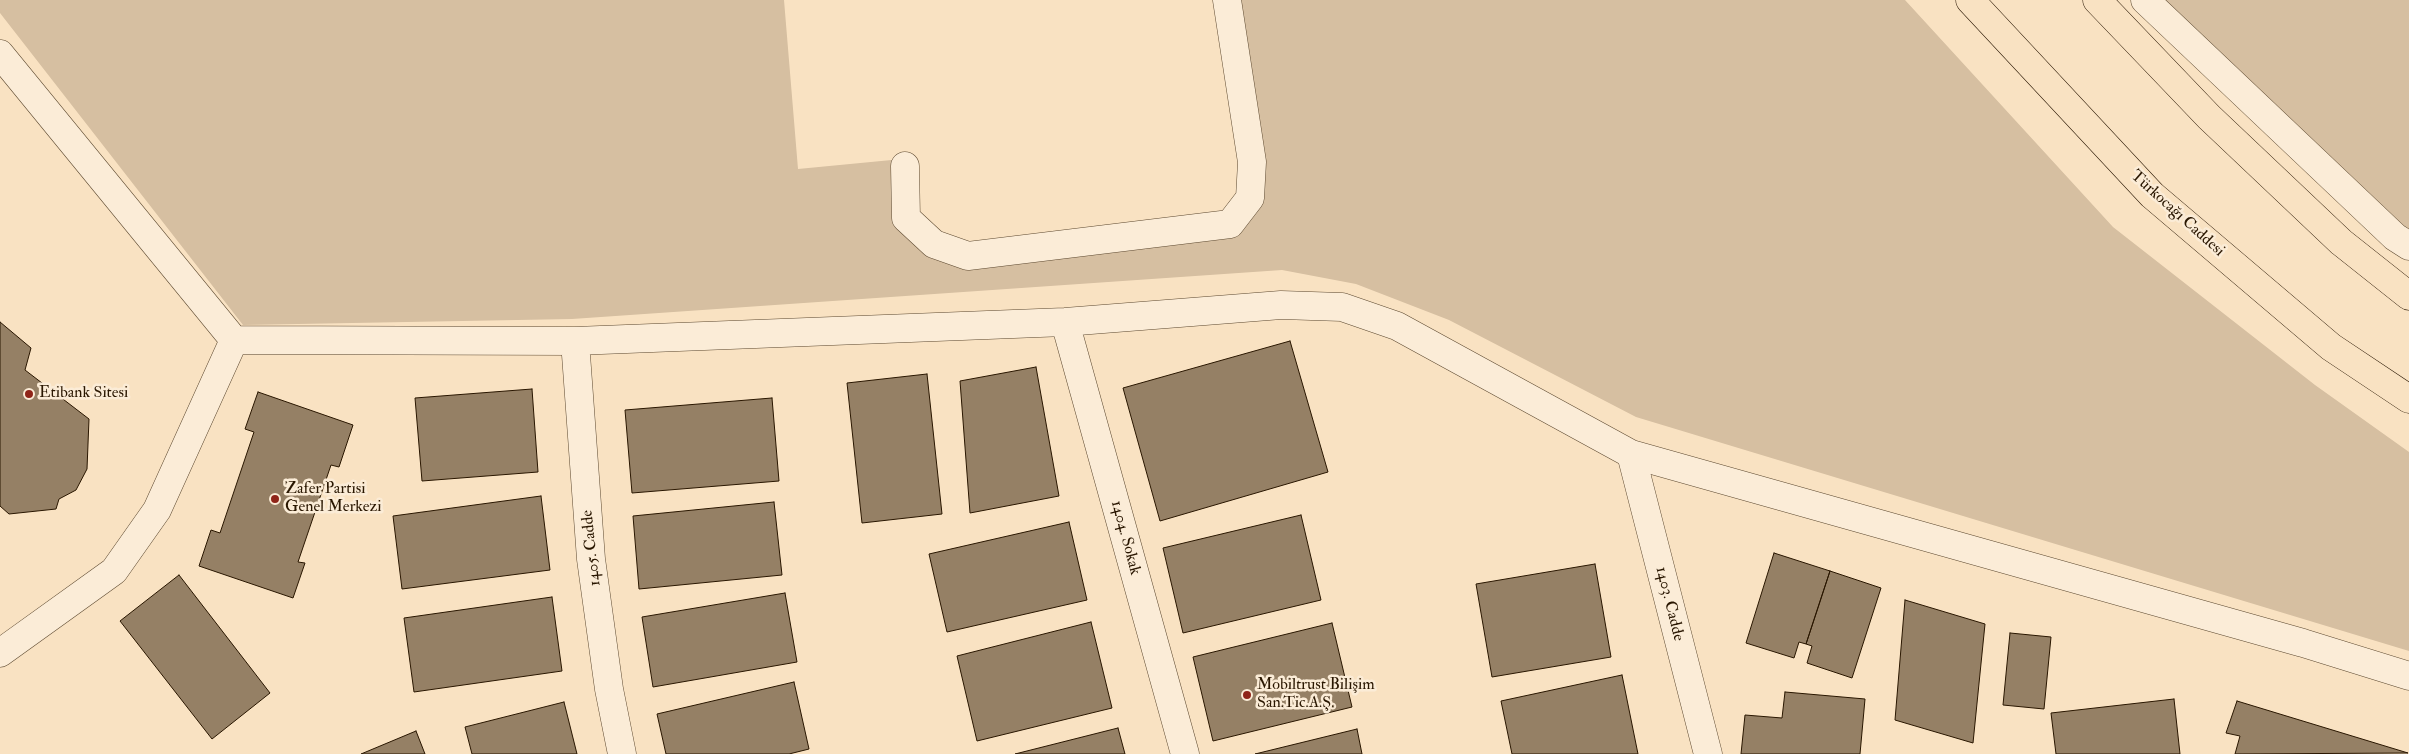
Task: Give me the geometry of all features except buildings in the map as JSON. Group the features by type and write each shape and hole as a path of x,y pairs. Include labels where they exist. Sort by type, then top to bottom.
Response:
{"main road":[{"name":"Türkocağı Caddesi","path":"1970,0 2152,196 2331,347 2409,399"},
{"path":"2096,0 2209,116 2334,235 2409,296"}],"street":[{"path":"905,166 906,218 934,244 968,256 1230,224 1250,198 1252,162 1227,0"},
{"path":"2145,0 2395,237 2409,246"},
{"path":"0,54 234,340"},
{"path":"234,340 575,341 1065,322 1281,305 1342,308 1397,326 1631,454 2284,638 2409,676"},
{"name":"1404. Sokak","path":"1065,322 1185,754"},
{"path":"0,653 114,570 158,510 234,340"},
{"name":"1405. Cadde","path":"575,341 591,559 609,689 622,754"},
{"name":"1403. Cadde","path":"1631,454 1708,754"}],"shaded area":[{"path":"0,0 784,0 798,169 902,159 906,218 968,256 1230,224 1250,198 1227,0 1905,0 2113,227 2315,385 2409,452 2409,651 1636,417 1449,320 1356,284 1282,270 572,319 243,325 0,13"},
{"path":"2145,0 2409,0 2409,246"}],"place":[{"name":"Etibank Sitesi","path":"29,394"},
{"name":"Zafer Partisi Genel Merkezi","path":"275,499"},
{"name":"Mobiltrust Bilişim San.Tic.A.Ş.","path":"1247,695"}]}
